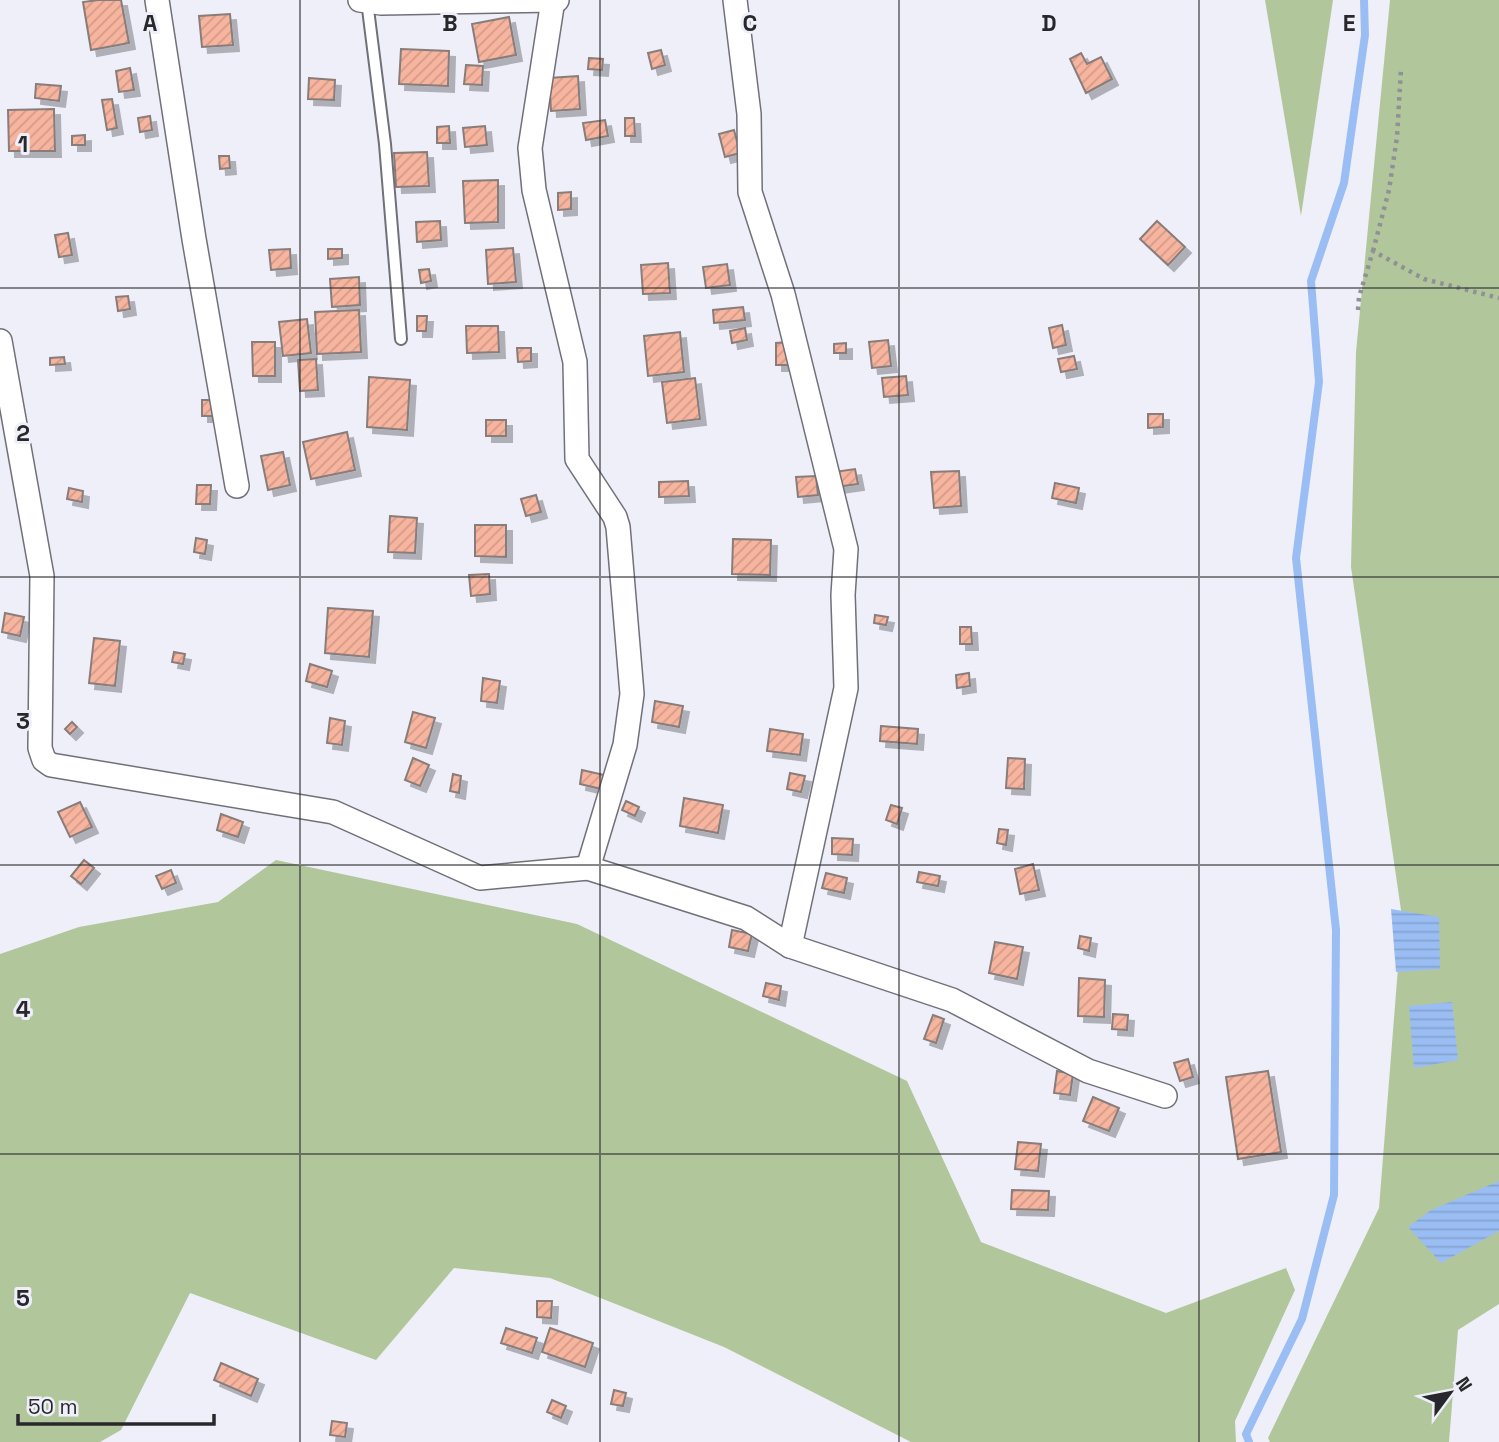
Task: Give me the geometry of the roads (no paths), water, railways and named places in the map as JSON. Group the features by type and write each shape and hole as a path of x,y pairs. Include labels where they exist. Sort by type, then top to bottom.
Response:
{"street":[{"path":"157,0 194,239 237,486"},
{"path":"363,1 381,4 555,0 530,148 530,163 575,362 577,459 615,517 618,527 632,694 625,745 589,868"},
{"path":"735,0 749,114 750,192 786,307 846,549 843,595 846,688 790,946"},
{"path":"0,341 42,576 40,748 44,760 51,765 333,812 481,878 589,868 746,918 790,946 952,1000 1088,1071 1165,1096"}],"lane":[{"path":"363,1 385,144 401,339"}],"water":[{"path":"1391,909 1439,917 1440,969 1396,972"},
{"path":"1452,1002 1458,1060 1414,1068 1409,1006"},
{"path":"1499,1181 1499,1231 1441,1263 1408,1227 1431,1210"}],"waterway":[{"path":"1249,1442 1246,1434 1302,1319 1334,1195 1336,930 1296,558 1319,382 1311,281 1344,183 1365,35 1364,0"}]}
